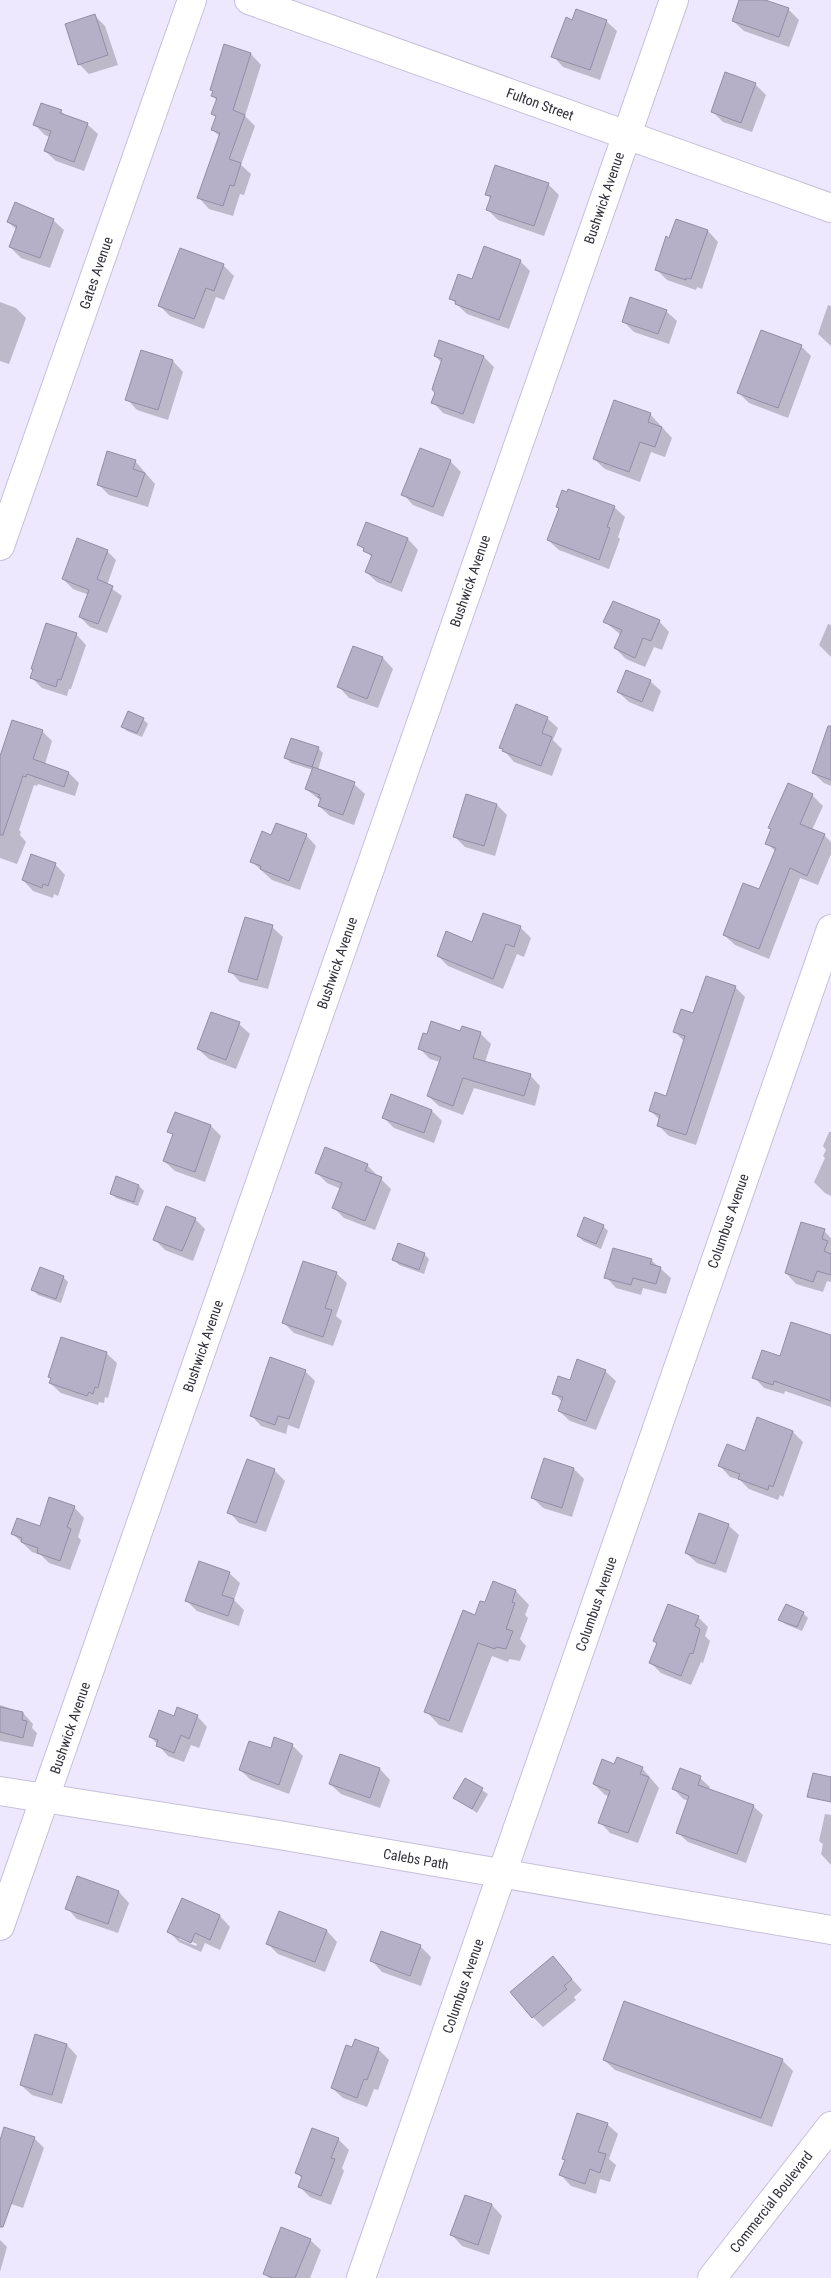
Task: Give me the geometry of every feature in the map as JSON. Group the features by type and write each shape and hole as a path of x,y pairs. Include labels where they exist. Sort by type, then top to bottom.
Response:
{"street":[{"name":"Gates Avenue","path":"0,546 192,0"},
{"name":"Fulton Street","path":"249,0 831,208"},
{"name":"Bushwick Avenue","path":"0,1926 674,0"},
{"name":"Columbus Avenue","path":"361,2278 831,929"},
{"name":"Calebs Path","path":"0,1791 279,1835 831,1930"},
{"name":"Commercial Boulevard","path":"712,2278 831,2126"}],"building":[{"path":"739,0 765,0 789,8 779,37 732,21"},
{"path":"576,9 607,20 590,70 551,57 566,17 572,20"},
{"path":"95,14 108,55 78,65 65,24"},
{"path":"224,44 251,53 233,110 245,115 229,159 241,163 234,186 230,185 223,206 197,198 220,133 211,130 216,116 211,114 217,98 211,96 213,91 210,90"},
{"path":"725,72 756,83 741,123 711,112"},
{"path":"41,103 62,110 60,113 88,123 74,162 44,151 51,131 33,125"},
{"path":"495,165 549,183 534,226 486,210 491,196 485,195"},
{"path":"15,202 54,219 40,258 9,247 17,226 7,222"},
{"path":"676,219 708,230 691,279 686,278 686,280 655,270 666,236 669,238"},
{"path":"484,246 521,260 499,320 455,304 456,301 449,299 458,274 472,279"},
{"path":"180,248 224,264 214,291 206,288 194,319 158,306"},
{"path":"630,297 667,310 658,334 622,322"},
{"path":"761,330 802,345 778,408 737,393"},
{"path":"439,340 484,356 463,414 431,403 435,393 432,389 442,359 434,356"},
{"path":"141,350 173,360 158,410 125,400"},
{"path":"614,400 651,413 648,422 662,427 655,447 640,442 629,472 593,459"},
{"path":"420,448 451,460 433,507 401,495"},
{"path":"107,451 136,460 133,469 145,473 137,497 97,485"},
{"path":"568,489 615,506 607,527 610,528 599,560 547,540 559,508 556,507 562,490 567,492"},
{"path":"366,522 408,538 391,583 365,572 372,555 363,551 364,548 357,545"},
{"path":"77,538 108,550 97,579 113,586 98,624 79,617 89,590 62,579"},
{"path":"613,601 660,620 651,641 643,638 635,658 614,648 622,630 603,622"},
{"path":"46,623 77,633 61,680 58,679 56,687 30,678 33,669 31,669"},
{"path":"353,646 383,657 367,699 337,687"},
{"path":"626,670 651,680 642,702 617,692"},
{"path":"516,704 548,717 542,733 552,737 541,766 502,751 503,749 499,748"},
{"path":"128,711 144,718 137,733 121,727"},
{"path":"12,720 43,730 33,759 69,772 64,787 27,774 26,777 23,776 3,835 0,835 0,756"},
{"path":"828,726 831,726 831,780 812,773"},
{"path":"291,738 319,747 312,767 284,758"},
{"path":"313,767 355,782 343,815 318,806 321,798 318,797 320,795 305,789"},
{"path":"788,783 813,794 800,824 825,834 807,876 790,868 759,949 723,935 743,883 759,889 776,848 765,844 771,829 768,828"},
{"path":"466,794 497,804 484,846 453,837"},
{"path":"276,823 307,834 289,881 260,869 261,866 250,862 262,831 271,835"},
{"path":"31,854 56,863 48,886 43,884 42,888 22,880"},
{"path":"483,913 521,926 514,947 506,944 493,979 437,956 446,931 472,942"},
{"path":"245,917 273,925 257,980 228,972"},
{"path":"706,976 736,986 686,1135 657,1126 660,1115 649,1111 655,1092 666,1096 685,1036 673,1032 681,1009 693,1013"},
{"path":"211,1012 240,1022 226,1060 197,1049"},
{"path":"431,1021 460,1031 462,1026 481,1032 473,1058 531,1074 524,1096 463,1078 453,1106 427,1096 441,1057 418,1049 423,1033 427,1034"},
{"path":"391,1094 432,1110 424,1133 382,1118"},
{"path":"175,1112 211,1125 195,1172 163,1161 173,1134 167,1132"},
{"path":"325,1147 368,1164 365,1171 382,1177 365,1221 332,1208 342,1183 315,1173"},
{"path":"116,1176 139,1185 134,1202 110,1194"},
{"path":"166,1206 196,1218 182,1251 153,1240"},
{"path":"584,1217 604,1225 596,1244 577,1236"},
{"path":"801,1222 825,1229 822,1239 828,1241 824,1251 831,1254 831,1275 817,1271 813,1282 785,1273"},
{"path":"398,1243 425,1253 419,1270 392,1260"},
{"path":"613,1248 652,1259 650,1264 661,1267 656,1284 633,1278 631,1285 604,1278"},
{"path":"303,1261 337,1272 325,1308 332,1310 323,1337 282,1323"},
{"path":"40,1267 64,1276 56,1299 31,1290"},
{"path":"791,1322 831,1335 831,1401 774,1381 773,1385 752,1378 762,1350 780,1356"},
{"path":"61,1337 107,1352 98,1388 95,1387 93,1394 89,1392 87,1396 49,1383 51,1378 48,1377"},
{"path":"270,1357 306,1370 289,1419 278,1416 275,1425 250,1416"},
{"path":"577,1359 606,1370 586,1421 558,1411 563,1397 552,1394 558,1376 570,1380"},
{"path":"757,1417 793,1431 773,1487 769,1485 768,1490 738,1479 740,1474 718,1466 727,1444 745,1451"},
{"path":"544,1458 574,1468 562,1508 531,1498"},
{"path":"247,1459 275,1469 256,1523 227,1513"},
{"path":"49,1497 75,1506 67,1527 71,1529 60,1561 37,1553 38,1548 21,1542 22,1538 11,1534 17,1518 40,1526"},
{"path":"699,1513 729,1524 715,1564 685,1553"},
{"path":"199,1561 230,1572 222,1595 234,1599 228,1616 185,1601"},
{"path":"493,1581 516,1590 512,1602 515,1603 506,1629 513,1631 506,1649 496,1647 495,1649 478,1643 449,1721 424,1712 463,1610 475,1615 480,1601 485,1602"},
{"path":"668,1604 699,1616 695,1626 700,1629 693,1654 690,1653 681,1676 649,1663 657,1643 653,1641"},
{"path":"786,1604 804,1612 797,1627 778,1620"},
{"path":"0,1707 23,1712 22,1720 27,1721 23,1738 0,1732"},
{"path":"177,1707 198,1715 189,1739 181,1735 174,1753 156,1746 158,1740 149,1737 159,1710 174,1716"},
{"path":"274,1737 293,1744 279,1785 239,1770 249,1741 271,1748"},
{"path":"340,1754 380,1768 370,1798 329,1784"},
{"path":"617,1757 643,1767 640,1774 649,1777 628,1833 598,1823 610,1791 593,1784 602,1759 614,1764"},
{"path":"680,1768 701,1776 698,1785 754,1805 737,1854 676,1833 689,1796 672,1789"},
{"path":"813,1773 831,1777 831,1802 807,1797"},
{"path":"465,1778 483,1788 472,1809 453,1798"},
{"path":"77,1876 119,1891 108,1924 65,1909"},
{"path":"182,1898 220,1915 210,1940 195,1933 191,1943 167,1932"},
{"path":"279,1911 327,1930 315,1962 266,1944"},
{"path":"381,1931 421,1945 410,1976 370,1961"},
{"path":"553,1956 572,1979 564,1986 567,1989 532,2018 510,1992"},
{"path":"624,2001 783,2059 761,2118 603,2060"},
{"path":"35,2034 67,2044 52,2095 20,2085"},
{"path":"355,2039 379,2048 367,2080 364,2079 357,2098 331,2088 346,2045 352,2047"},
{"path":"577,2113 608,2123 598,2152 606,2154 600,2173 590,2169 585,2184 559,2175 565,2160 562,2159"},
{"path":"4,2127 35,2137 3,2227 0,2227 0,2140"},
{"path":"312,2128 339,2138 331,2158 335,2159 321,2196 298,2187 302,2176 295,2173"},
{"path":"465,2195 492,2204 478,2245 450,2235"},
{"path":"281,2227 311,2239 295,2278 273,2278 263,2274"}]}
